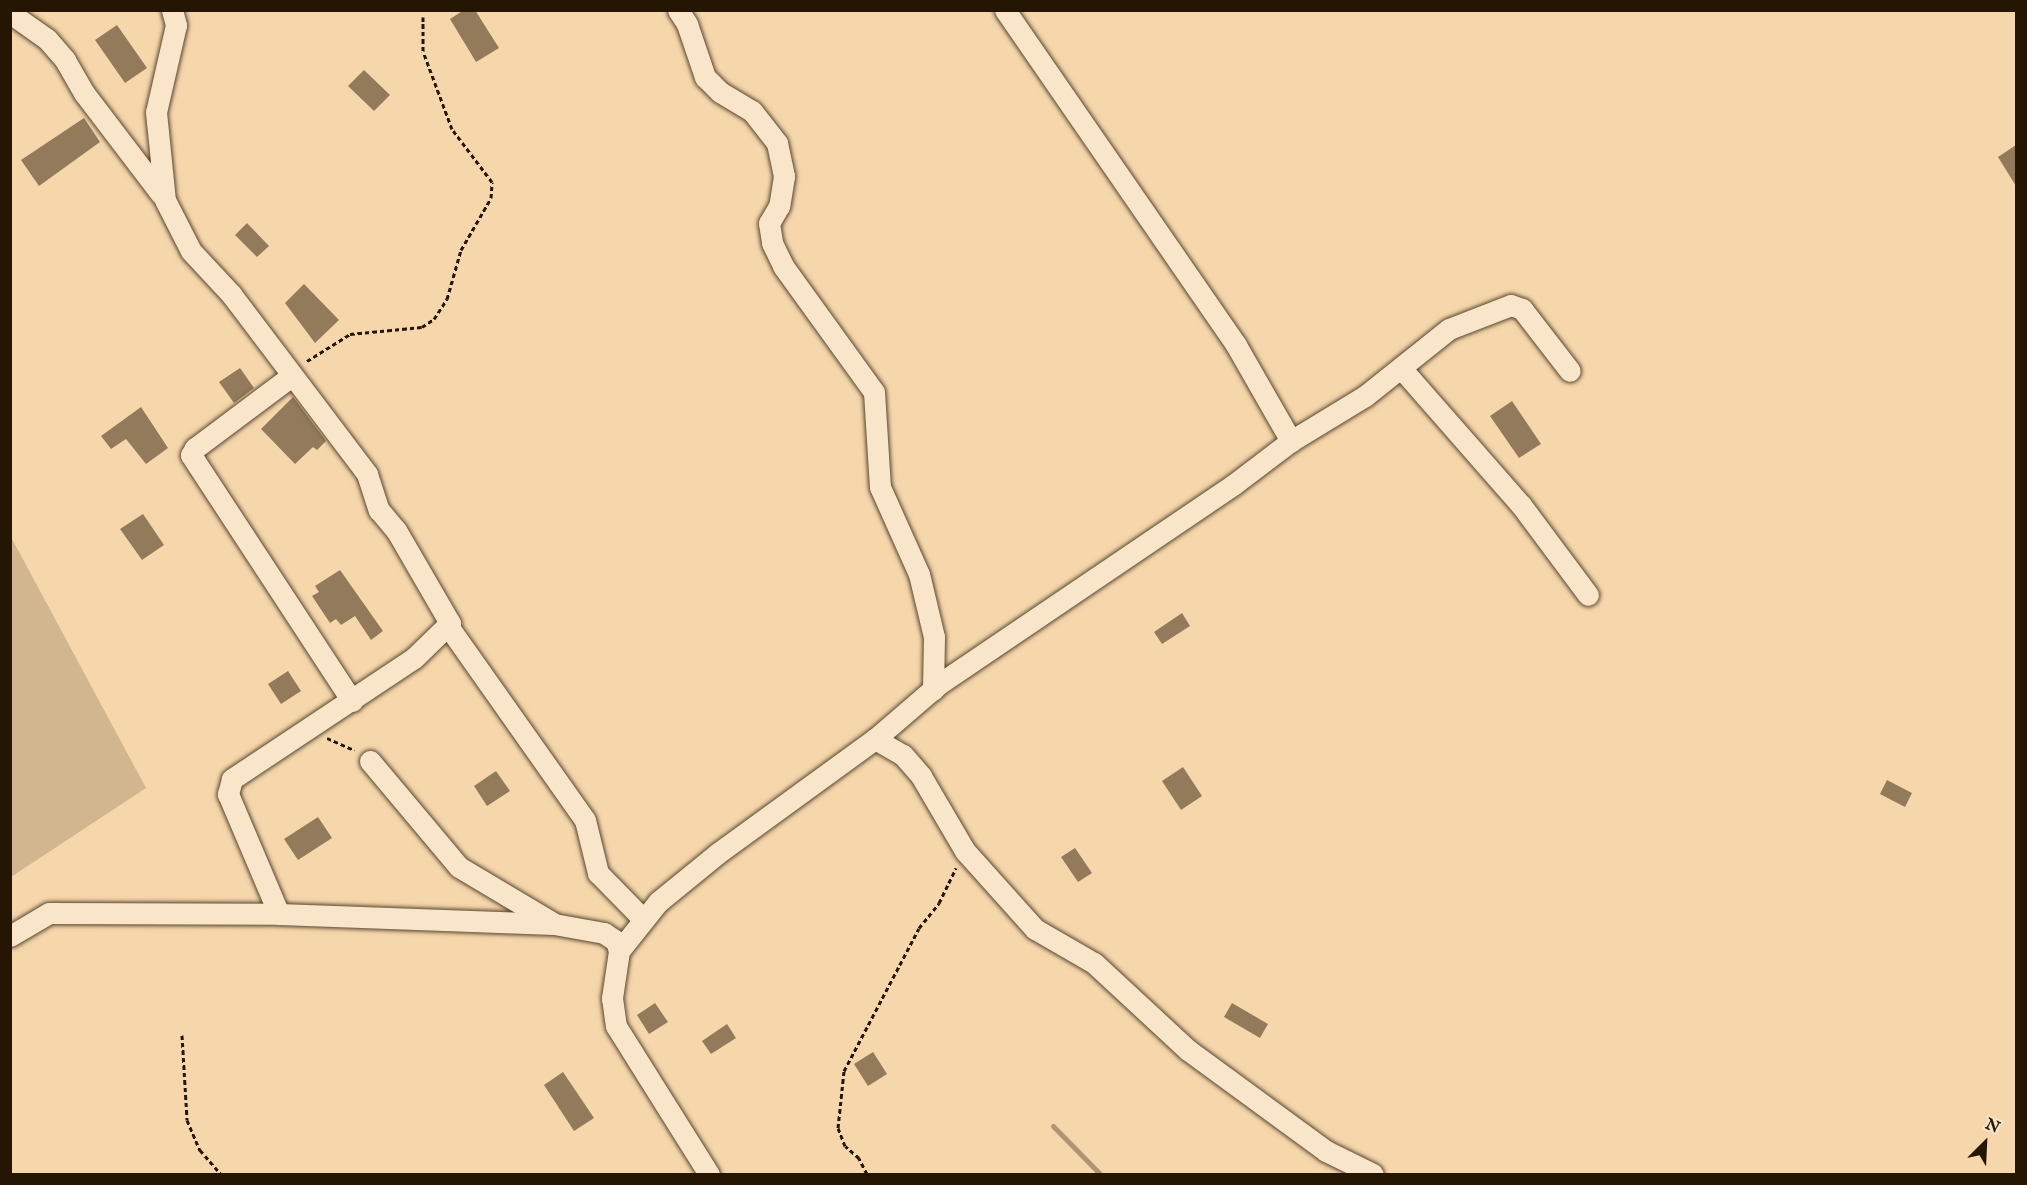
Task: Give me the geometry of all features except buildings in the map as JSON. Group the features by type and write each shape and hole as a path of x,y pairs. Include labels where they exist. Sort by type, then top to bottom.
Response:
{"street":[{"path":"165,200 156,112 176,25 172,10"},
{"path":"678,10 687,24 705,77 720,92 752,111 777,143 784,176 778,206 769,224 772,243 783,266 874,392 880,487 919,574 934,637 933,690"},
{"path":"1005,10 1236,345 1291,441"},
{"path":"10,13 47,39 59,53 84,93 165,200 191,251 231,294 290,377 367,474 379,510 449,618 448,626 414,658 232,779 228,794 279,914"},
{"path":"619,951 643,919 667,895 763,817 875,739 933,690 1233,485 1291,441 1365,396 1449,329 1511,305 1522,309 1570,372"},
{"path":"1401,368 1521,505 1588,595"},
{"path":"290,377 195,448 191,455 352,701"},
{"path":"448,626 585,820 598,873 643,919"},
{"path":"875,739 903,755 921,776 965,851 1035,929 1094,963 1188,1050 1326,1151 1373,1174"},
{"path":"370,761 459,867 554,924"},
{"path":"10,936 50,913 279,914 554,924 604,933 616,941 619,951 612,998 616,1026 709,1174"}],"path":[{"path":"290,377 313,356 350,334 423,327 434,320 451,288 461,250 491,198 492,182 452,129 423,51 423,17"},
{"path":"305,730 349,746 370,761"},
{"path":"867,1174 858,1158 845,1146 838,1128 844,1071 965,851"},
{"path":"182,1035 187,1120 201,1150 221,1174"}],"shaded area":[{"path":"11,537 146,788 10,877"}],"waterway":[{"path":"1053,1126 1100,1174"}]}
